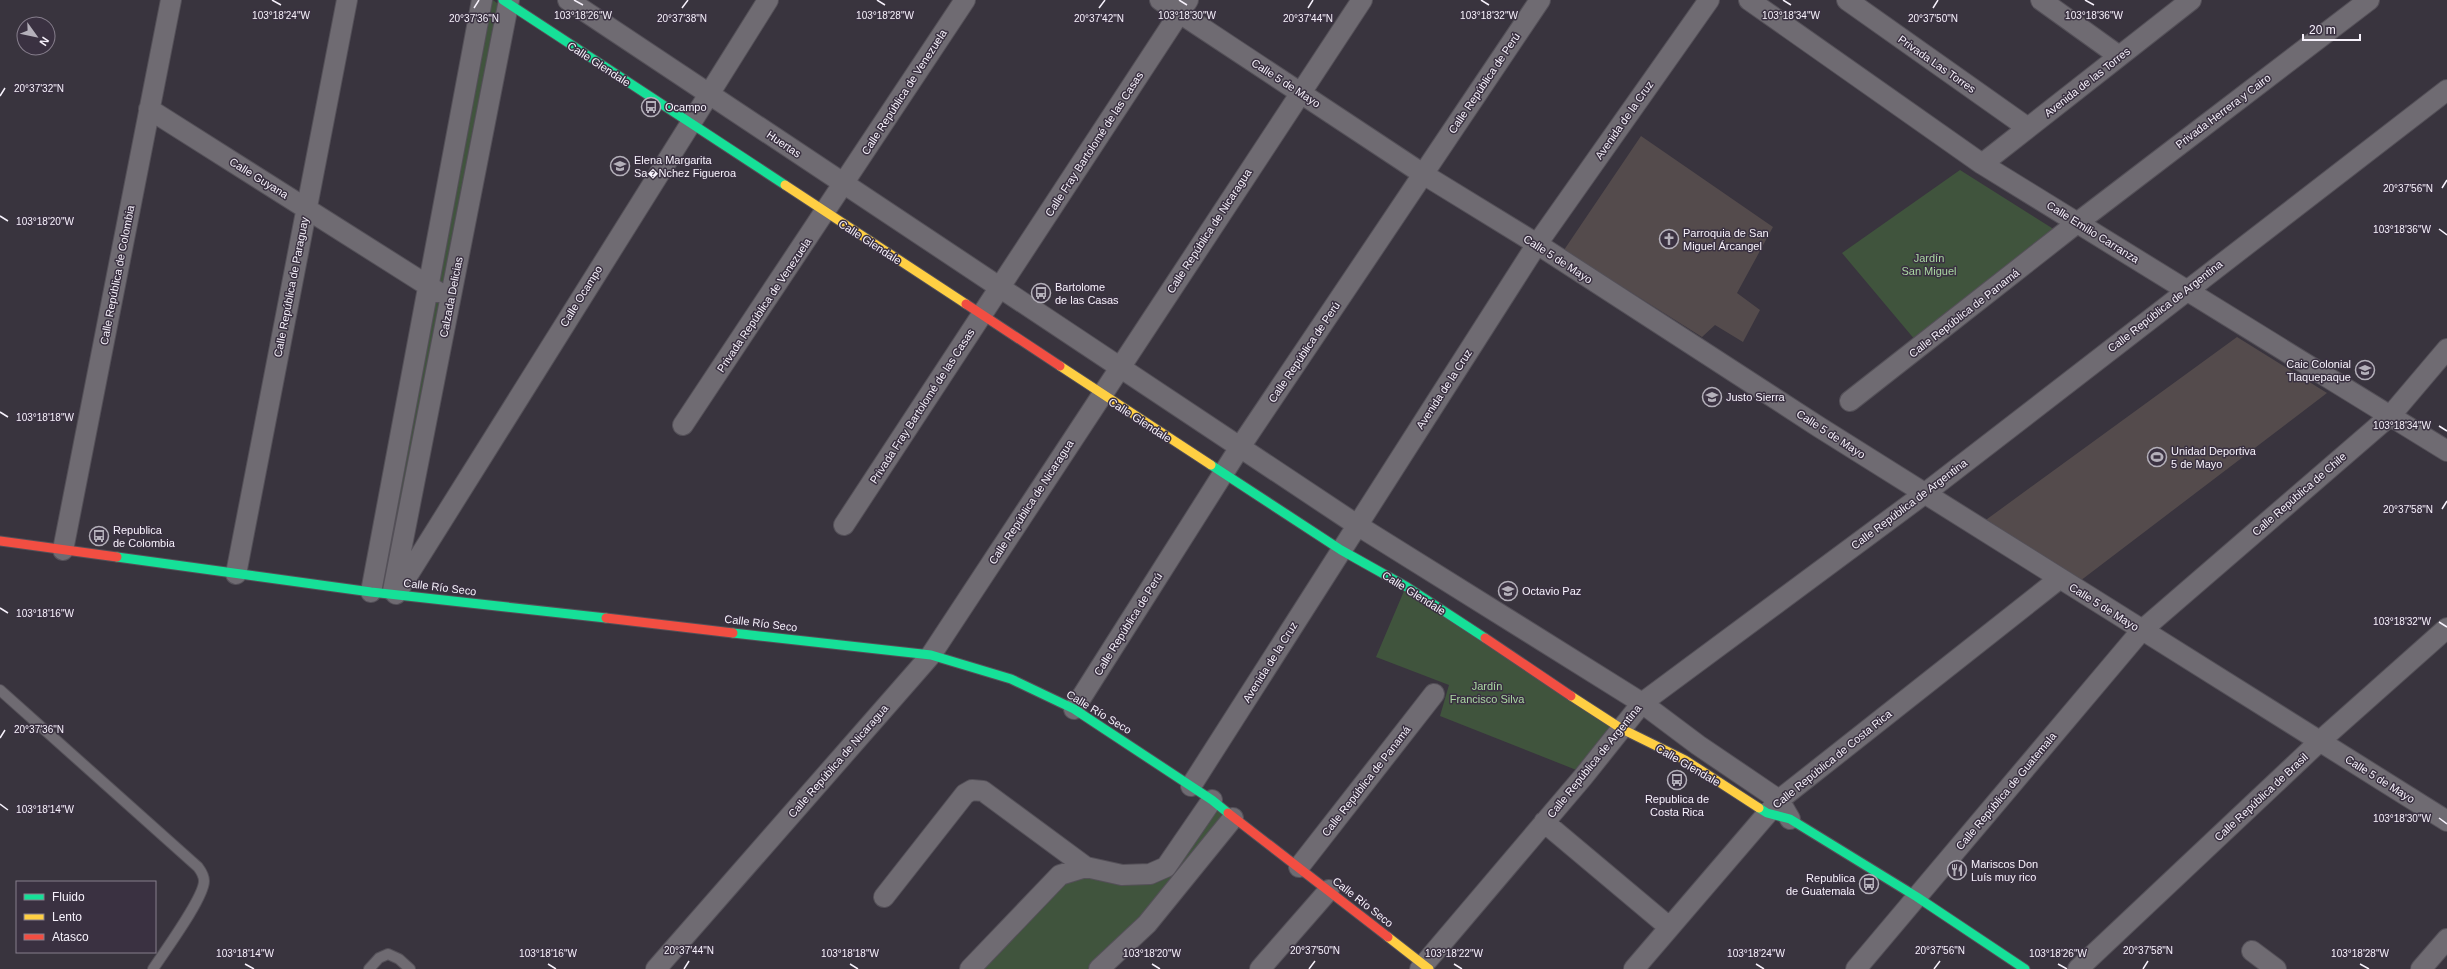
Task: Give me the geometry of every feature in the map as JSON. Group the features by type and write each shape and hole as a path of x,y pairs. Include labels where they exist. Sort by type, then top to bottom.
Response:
{"street":[{"name":"Calle República de Colombia","path":"63,550 171,0"},
{"name":"Calle República de Paraguay","path":"236,574 347,0"},
{"path":"371,592 482,0"},
{"name":"Huertas","path":"568,0 1000,287"},
{"name":"Calle Ocampo","path":"394,594 689,123 768,0"},
{"name":"Calle República de Venezuela","path":"844,184 965,0"},
{"name":"Calle 5 de Mayo","path":"1160,0 1184,6 1300,91 1423,174 1537,244 1924,494 2447,821"},
{"name":"Calle República de Nicaragua","path":"656,969 931,655 1300,91 1362,0"},
{"name":"Calle República de Perú","path":"1074,709 1240,447 1540,0"},
{"name":"Avenida de la Cruz","path":"1191,786 1537,244 1709,0"},
{"name":"Calle Emilio Carranza","path":"1749,0 1982,164 2391,415 2447,451"},
{"name":"Privada Las Torres","path":"1847,0 2028,128"},
{"path":"2041,0 2119,56"},
{"name":"Avenida de las Torres","path":"1982,164 2191,0"},
{"name":"Privada Herrera y Cairo","path":"2077,223 2369,0"},
{"name":"Calle Glendale","path":"507,1 1101,395 1341,550 1407,587 1622,729 1773,806"},
{"name":"Calzada Delicias","path":"394,594 507,1"},
{"name":"Calle Fray Bartolomé de las Casas","path":"1000,287 1184,6"},
{"name":"Calle República de Argentina","path":"1424,968 1642,703 1924,494 2186,290 2447,90"},
{"name":"Calle Guyana","path":"149,109 428,286 451,298"},
{"name":"Privada República de Venezuela","path":"683,425 844,184"},
{"name":"Calle República de Panamá","path":"1850,401 2077,223"},
{"name":"Calle Glendale","path":"1000,287 1357,525 1642,703 1698,745 1790,819 1917,897 2025,969"},
{"name":"Privada Fray Bartolomé de las Casas","path":"844,525 1000,287"},
{"name":"Calle República de Chile","path":"2141,631 2391,415 2447,349"},
{"name":"Calle Río Seco","path":"0,541 371,592 931,655 1011,679 1074,709 1212,800 1233,818 1329,890 1424,968"},
{"name":"Calle República de Costa Rica","path":"1634,969 1773,806 2059,579"},
{"name":"Calle República de Brasil","path":"2078,969 2320,741 2447,628"},
{"name":"Calle República de Guatemala","path":"1856,969 2141,631"},
{"name":"Calle República de Panamá","path":"1299,867 1434,694"},
{"path":"884,897 964,794 972,790 983,791 1086,867 1122,875 1150,874 1166,867 1212,800"},
{"path":"1099,969 1147,924 1181,880 1233,818"},
{"path":"1544,822 1669,927"},
{"path":"970,969 1060,875 1086,867"},
{"path":"1166,867 1181,880"},
{"path":"1260,969 1329,890"},
{"path":"2421,969 2447,939"},
{"path":"2252,951 2276,969"}],"lane":[{"path":"0,690 198,867 202,874 204,881 198,899 153,969"},
{"path":"369,969 379,958 388,954 399,959 410,969"}],"green space":[{"path":"488,0 493,0 502,7 393,589 378,588"},
{"name":"Jardín San Miguel","path":"1960,170 2063,235 1921,347 1842,253"},
{"name":"Jardín Francisco Silva","path":"1404,591 1618,730 1584,773 1440,716 1449,685 1376,657"},
{"path":"1218,805 1231,816 1099,969 970,969 1060,875 1150,874"}],"building":[{"name":"Parroquia de San Miguel Árcangel","path":"1641,136 1773,227 1737,293 1760,310 1743,342 1715,325 1702,337 1564,250"},
{"name":"Unidad Deportiva 5 de Mayo","path":"2237,337 2327,393 2080,581 1983,522"}],"traffic: fast":[{"path":"503,0 785,185"},
{"path":"1211,465 1341,550 1407,587 1485,638"},
{"path":"117,557 371,592 606,618"},
{"path":"733,633 931,655 1011,679 1074,709 1212,800 1228,813"},
{"path":"1759,808 1767,813 1790,819 1917,897 2025,969"}],"traffic: slow":[{"path":"785,185 966,304"},
{"path":"1060,366 1211,465"},
{"path":"1571,696 1622,729 1685,760 1759,808"},
{"path":"1388,937 1429,969"}],"traffic: jam":[{"path":"966,304 1060,366"},
{"path":"0,541 117,557"},
{"path":"606,618 733,633"},
{"path":"1485,638 1571,696"},
{"path":"1228,813 1388,937"}],"place":[{"name":"Ocampo","path":"651,107"},
{"name":"Elena Margarita Sa�Nchez Figueroa","path":"620,166"},
{"name":"Parroquia de San Miguel Árcangel","path":"1669,239"},
{"name":"Bartolome de las Casas","path":"1041,293"},
{"name":"Caic Colonial Tlaquepaque","path":"2365,370"},
{"name":"Justo Sierra","path":"1712,397"},
{"name":"Unidad Deportiva 5 de Mayo","path":"2157,457"},
{"name":"Republica de Colombia","path":"99,536"},
{"name":"Octavio Paz","path":"1508,591"},
{"name":"Republica de Costa Rica","path":"1677,780"},
{"name":"Mariscos Don Luís muy rico","path":"1957,870"},
{"name":"Republica de Guatemala","path":"1869,884"}]}
